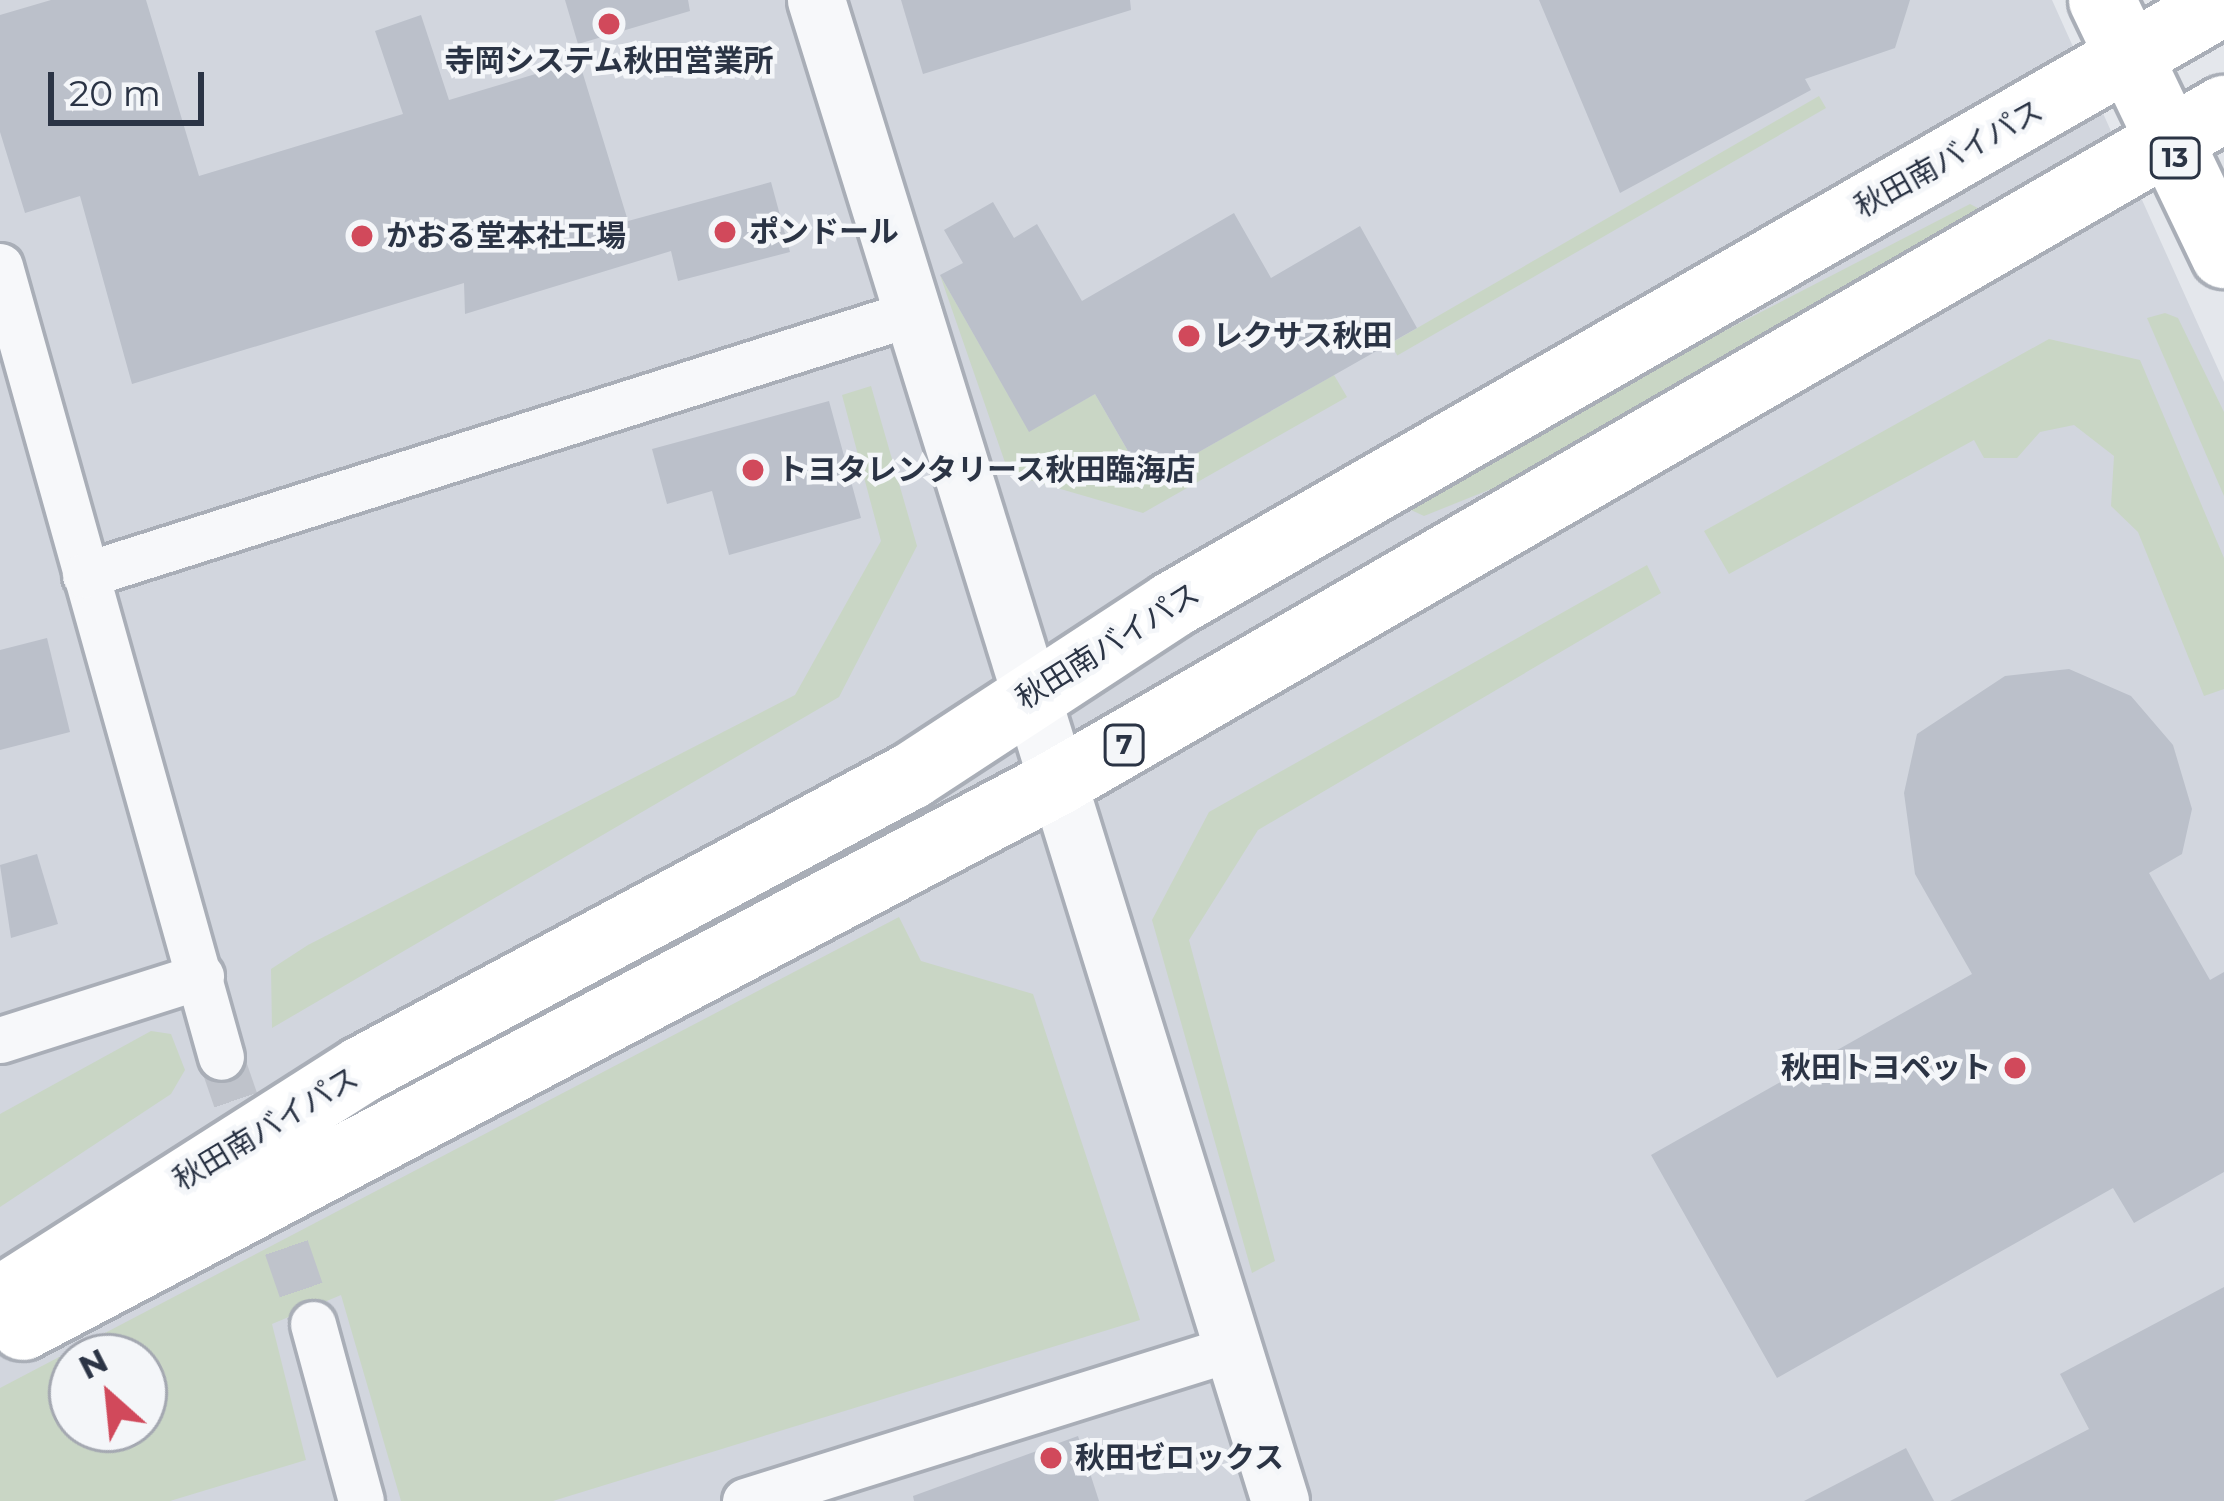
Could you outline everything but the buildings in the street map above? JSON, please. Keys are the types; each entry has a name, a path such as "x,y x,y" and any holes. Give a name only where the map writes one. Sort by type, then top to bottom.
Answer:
{"highway":[{"path":"2102,0 2129,60"},
{"name":"秋田南バイパス","path":"0,1300 361,1070 911,776 1030,692 1726,281 2129,60 2224,2"},
{"name":"13","path":"2129,60 2224,255"},
{"name":"秋田南バイパス","path":"0,1339 1056,783 2169,146 2224,109"}],"street":[{"path":"816,0 918,311 1056,783 1280,1501"},
{"path":"0,266 220,1057"},
{"path":"85,575 918,311"},
{"path":"0,1040 201,976"},
{"path":"313,1324 361,1501"},
{"path":"746,1501 1233,1348"}],"shaded area":[{"path":"0,0 2052,0 2224,382 2224,1501 0,1501"}],"green space":[{"path":"1819,96 1826,108 1397,356 1390,344"},
{"path":"1970,204 1995,217 1588,450 1424,516 1411,510 1581,405"},
{"path":"940,275 1029,431 1095,394 1146,482 1334,375 1347,397 1143,513 1009,474"},
{"path":"2165,313 2178,318 2224,412 2224,496 2147,318"},
{"path":"2049,339 2140,360 2224,558 2224,689 2204,696 2138,532 2111,506 2114,456 2074,425 2040,432 2017,458 1984,458 1974,440 1729,574 1704,531"},
{"path":"871,386 917,546 839,697 272,1028 271,969 308,945 795,695 881,541 842,395"},
{"path":"1647,565 1661,593 1258,830 1189,940 1275,1261 1252,1273 1152,920 1209,812"},
{"path":"899,917 921,961 1033,994 1140,1320 553,1501 401,1501 341,1295 272,1324 306,1460 170,1501 0,1501 0,1388 48,1363 48,1453 168,1453 168,1333 105,1333"},
{"path":"151,1031 171,1034 185,1070 171,1094 0,1207 0,1114"}],"tunnel":[{"path":"221,1057 313,1324"}],"place":[{"name":"寺岡システム秋田営業所","path":"609,24"},
{"name":"ポンドール","path":"725,232"},
{"name":"かおる堂本社工場","path":"362,236"},
{"name":"レクサス秋田","path":"1189,336"},
{"name":"トヨタレンタリース秋田臨海店","path":"753,470"},
{"name":"秋田トヨペット","path":"2015,1068"},
{"name":"秋田ゼロックス","path":"1051,1458"}]}
